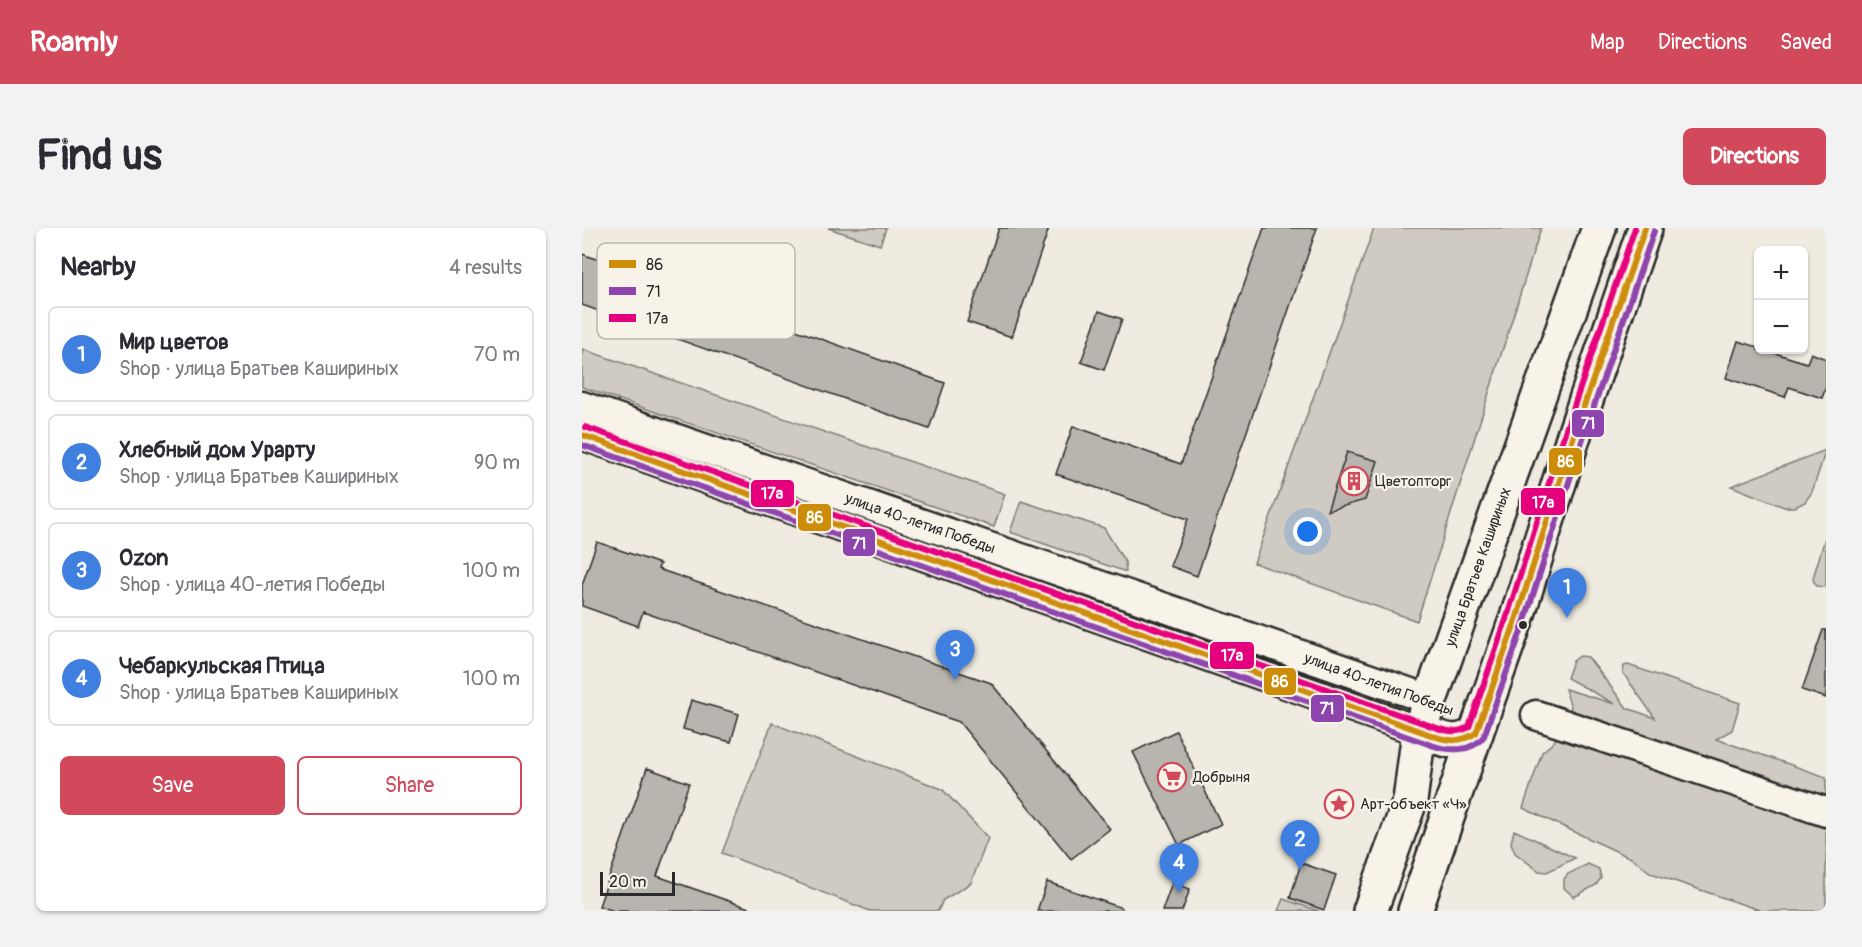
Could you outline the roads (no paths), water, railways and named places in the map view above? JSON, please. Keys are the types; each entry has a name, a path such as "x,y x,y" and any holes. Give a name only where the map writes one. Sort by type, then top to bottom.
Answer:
{"main road":[{"name":"улица Братьев Кашириных","path":"1370,911 1410,801 1419,731 1599,228"},
{"path":"1415,911 1518,617 1574,435 1645,228"},
{"name":"улица 40-летия Победы","path":"1419,731 1444,740 1458,742 1476,733 1466,717 1431,700"}],"street":[{"name":"улица 40-летия Победы","path":"582,406 597,431 1419,731"},
{"name":"улица 40-летия Победы","path":"597,431 1431,700"},
{"path":"1536,715 1826,812"}],"place":[{"name":"Цветопторг","path":"1354,481"},
{"name":"Мир цветов","path":"1567,618"},
{"name":"Ozon","path":"955,680"},
{"name":"Добрыня","path":"1172,777"},
{"name":"Арт-объект «Ч»","path":"1339,804"},
{"name":"Хлебный дом Урарту","path":"1300,870"},
{"name":"Чебаркульская Птица","path":"1179,893"}]}
